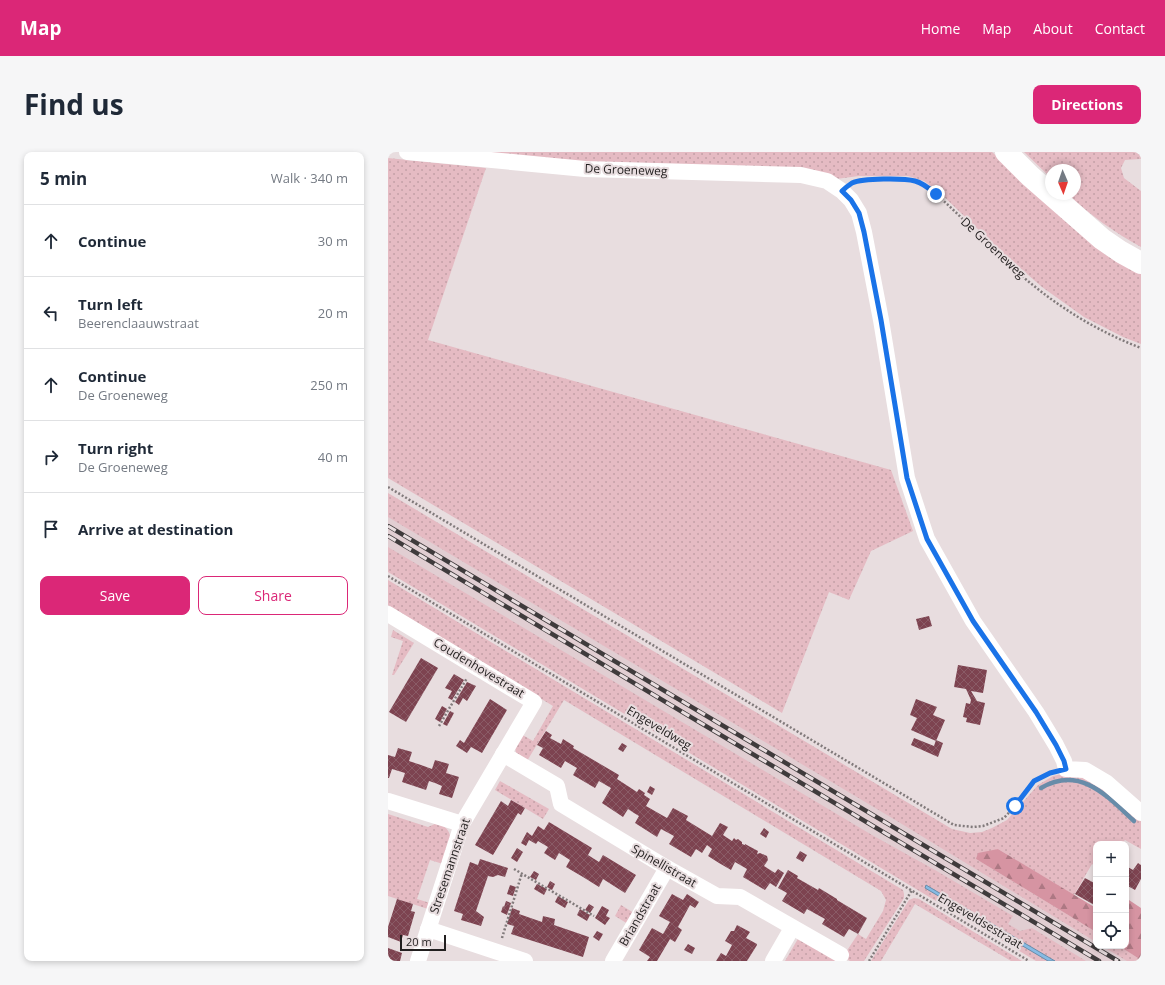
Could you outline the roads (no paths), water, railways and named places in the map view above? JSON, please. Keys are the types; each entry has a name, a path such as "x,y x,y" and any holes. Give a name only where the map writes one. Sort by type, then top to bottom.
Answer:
{"street":[{"name":"De Groeneweg","path":"407,152 585,169 801,175 827,181 842,191 851,200 859,213 864,232 881,320 907,478 927,539 973,621 1036,712 1056,745 1064,761 1066,769 1085,770 1107,783 1141,813"},
{"path":"1006,152 1030,176 1102,239 1141,263"},
{"name":"Coudenhovestraat","path":"389,619 475,666 534,702 503,754"},
{"name":"Stresemannstraat","path":"418,961 462,824 503,754"},
{"name":"Spinellistraat","path":"503,754 557,786 561,804 667,868 717,896 740,897 840,955"},
{"path":"388,801 462,824"},
{"name":"Briandstraat","path":"613,961 667,868"},
{"path":"773,961 792,928"},
{"path":"428,929 525,961"}],"water":[{"path":"926,885 1055,961 1048,961 925,888"}],"waterway":[{"path":"1041,788 1055,782 1068,780 1092,786 1114,802 1134,821"}],"railway":[{"path":"388,526 1118,961"},
{"path":"388,536 1099,961"}]}
